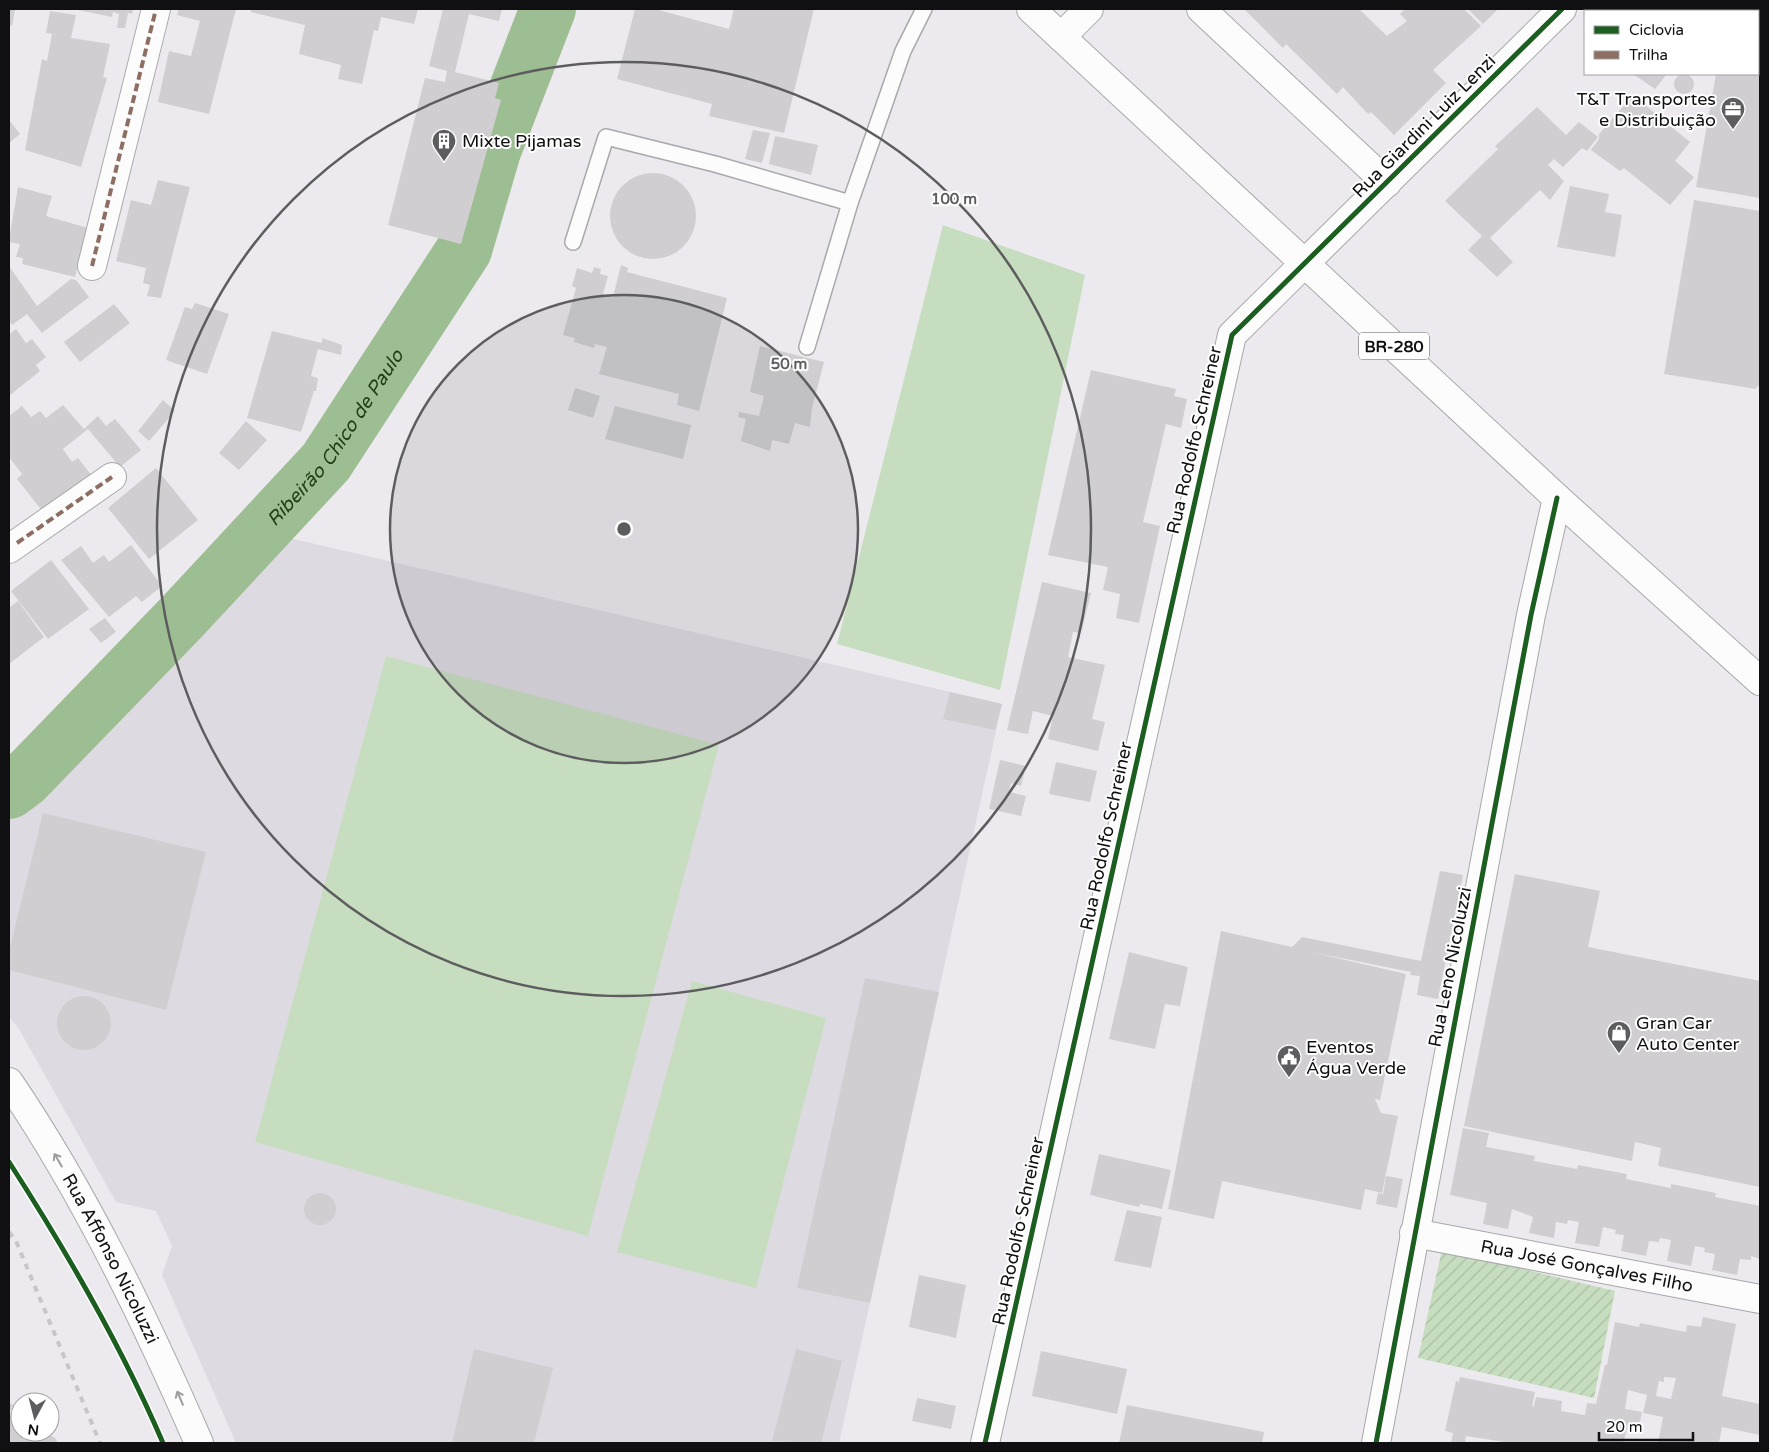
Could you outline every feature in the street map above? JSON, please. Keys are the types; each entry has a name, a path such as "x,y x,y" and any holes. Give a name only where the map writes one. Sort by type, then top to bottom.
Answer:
{"main road":[{"path":"92,266 156,9"},
{"name":"BR-280","path":"1031,9 1557,498 1760,681"},
{"path":"1061,37 1089,9"},
{"path":"1201,9 1387,183"},
{"name":"Rua Giardini Luiz Lenzi","path":"1305,262 1562,9"},
{"name":"Rua Rodolfo Schreiner","path":"985,1443 1225,359 1232,335 1305,262"},
{"path":"12,541 112,477"},
{"name":"Rua Leno Nicoluzzi","path":"1376,1443 1531,615 1557,498"},
{"name":"Rua Affonso Nicoluzzi","path":"9,1082 32,1117 88,1213 169,1374 199,1443"},
{"name":"Rua José Gonçalves Filho","path":"1414,1233 1760,1299"}],"lane":[{"path":"807,347 850,203 903,51 924,9"},
{"path":"573,242 606,137 715,164 850,203"}],"shaded area":[{"path":"281,536 1002,704 839,1443 236,1443 162,1275 172,1246 156,1211 116,1202 19,1029 9,1017 9,808 105,721"}],"green space":[{"path":"943,225 1085,275 1000,690 837,644"},
{"path":"386,656 719,745 588,1236 255,1142"},
{"path":"692,981 826,1018 756,1288 617,1252"},
{"path":"1442,1250 1615,1291 1594,1398 1418,1358"}],"building":[{"path":"9,9 15,9 12,26 9,25"},
{"path":"133,9 132,14 128,13 125,28 117,28 119,14 113,12 112,17 78,10"},
{"path":"179,9 236,9 209,114 158,102 169,51 191,56 200,21 177,15"},
{"path":"251,9 418,9 414,24 381,17 378,31 374,30 362,84 338,79 341,65 299,54 305,25 251,12"},
{"name":"Mixte Pijamas","path":"443,9 502,9 499,21 469,14 455,72 499,83 495,98 501,100 461,244 388,225 425,78 445,82 447,71 429,66"},
{"path":"635,9 655,9 729,29 734,9 814,9 784,133 709,116 712,104 617,79"},
{"path":"1244,9 1359,9 1387,36 1407,21 1400,14 1405,9 1464,9 1481,26 1433,70 1446,83 1394,135 1371,112 1369,114 1366,112 1343,87 1337,94 1286,44 1283,48"},
{"path":"1468,9 1498,9 1483,24"},
{"name":"T&T Transportes e Distribuição","path":"1760,9 1760,198 1696,187 1716,75 1759,75 1759,10 1727,10"},
{"path":"50,11 76,15 71,38 110,44 103,77 107,78 81,167 25,150 42,59 47,61 52,34 46,33"},
{"path":"1634,75 1666,75 1655,89"},
{"path":"1680,75 1688,75 1693,80 1693,88 1688,93 1680,93 1675,88 1675,80"},
{"path":"1633,95 1690,142 1675,161 1694,177 1670,205 1624,168 1620,171 1591,150 1599,139 1599,134"},
{"path":"1537,107 1566,135 1579,122 1598,137 1587,151 1582,148 1563,167 1554,159 1548,165 1564,181 1550,200 1540,190 1490,238 1513,262 1497,277 1468,250 1482,236 1445,201 1498,149 1495,146"},
{"path":"9,120 20,134 9,143"},
{"path":"753,130 770,133 762,163 745,159"},
{"path":"775,136 818,145 811,175 769,164"},
{"path":"653,173 669,176 677,180 689,192 693,200 696,216 693,232 689,240 677,252 669,256 653,259 637,256 629,252 617,240 613,232 610,216 613,200 617,192 629,180 637,176"},
{"path":"158,180 190,187 161,298 147,296 150,285 143,283 146,268 116,261 131,200 151,205"},
{"path":"1570,186 1609,194 1605,212 1622,215 1615,257 1557,247"},
{"path":"18,187 52,196 46,216 88,228 75,277 22,264 23,258 16,257 20,244 9,242 9,240"},
{"path":"1694,200 1760,211 1760,386 1757,386 1756,389 1664,374"},
{"path":"621,265 628,268 627,272 727,298 699,411 677,405 679,394 599,374 607,347 595,344 594,348 574,342 575,338 563,335 576,288 572,286 577,268 592,273 594,267 601,269 600,274 608,276 603,294 613,297"},
{"path":"9,266 37,306 71,279 76,280 89,297 42,333 27,314 12,325 9,321"},
{"path":"195,303 229,314 207,374 166,360 185,307 192,309"},
{"path":"114,304 130,323 80,362 64,342"},
{"path":"16,329 26,343 32,339 46,357 36,365 40,371 9,396 9,335"},
{"path":"272,331 322,343 322,338 342,345 341,355 318,349 311,376 318,378 316,391 314,391 301,432 247,418"},
{"path":"760,346 824,362 812,408 810,427 795,423 789,444 772,440 770,451 741,441 746,419 738,417 739,412 759,416 764,396 750,392"},
{"path":"1091,370 1176,389 1174,396 1187,399 1181,428 1166,424 1143,522 1160,526 1139,623 1116,618 1120,594 1103,590 1108,567 1048,555"},
{"path":"575,388 600,396 593,418 568,410"},
{"path":"163,400 175,411 149,441 138,431"},
{"path":"63,405 84,429 98,416 106,426 115,419 141,450 120,467 88,429 63,449 72,462 78,458 95,480 47,517 17,479 22,474 9,457 9,416 22,406 31,417 40,411 46,418"},
{"path":"615,406 691,425 683,459 605,439"},
{"path":"246,421 267,440 239,470 219,453"},
{"path":"156,468 198,520 149,559 108,508"},
{"path":"131,545 162,586 142,602 136,596 109,617 61,560 81,546 93,563 104,555 109,562"},
{"path":"51,560 89,609 48,639 11,591"},
{"path":"1042,582 1091,593 1081,633 1073,632 1068,657 1105,665 1092,719 1105,722 1098,751 1048,739 1053,716 1033,711 1028,734 1007,730"},
{"path":"18,601 44,637 9,664 9,608"},
{"path":"105,618 116,632 101,643 89,629"},
{"path":"950,692 1002,704 995,730 943,719"},
{"path":"1000,760 1026,766 1021,786 1011,783 1009,792 1026,796 1021,816 989,809"},
{"path":"1056,762 1097,771 1090,802 1049,794"},
{"path":"43,813 206,852 166,1010 9,970 9,952"},
{"name":"Eventos Água Verde","path":"1440,871 1463,875 1438,999 1417,995 1420,976 1410,975 1411,972 1311,952 1406,974 1380,1100 1375,1099 1381,1113 1398,1116 1382,1193 1365,1189 1361,1210 1222,1181 1214,1219 1168,1209 1221,931 1292,947 1302,937 1421,961"},
{"name":"Gran Car Auto Center","path":"1515,874 1600,891 1588,947 1760,981 1760,1187 1658,1166 1661,1148 1635,1142 1632,1161 1464,1126"},
{"path":"1129,952 1188,967 1180,1006 1165,1004 1155,1049 1109,1039"},
{"path":"865,978 939,992 870,1303 797,1288"},
{"path":"84,996 94,998 103,1004 109,1013 111,1023 109,1033 103,1042 94,1048 84,1050 74,1048 65,1042 59,1033 57,1023 59,1013 65,1004 74,998"},
{"path":"1463,1128 1489,1133 1486,1147 1535,1156 1534,1161 1577,1169 1578,1165 1627,1174 1626,1179 1671,1188 1671,1184 1716,1193 1715,1197 1760,1206 1760,1259 1751,1256 1751,1260 1740,1259 1737,1275 1712,1270 1715,1254 1704,1252 1705,1248 1695,1246 1691,1266 1667,1261 1671,1240 1660,1238 1659,1242 1649,1241 1646,1256 1621,1251 1624,1235 1615,1234 1616,1230 1603,1227 1599,1247 1575,1243 1579,1222 1568,1220 1567,1224 1556,1222 1554,1238 1529,1233 1533,1217 1512,1209 1508,1229 1483,1224 1487,1203 1450,1195"},
{"path":"1099,1154 1171,1170 1162,1209 1140,1204 1139,1207 1090,1195"},
{"path":"1386,1176 1403,1179 1397,1208 1376,1204 1378,1193 1383,1194"},
{"path":"320,1193 326,1194 331,1198 335,1203 335,1215 331,1220 326,1224 320,1225 314,1224 309,1220 305,1215 304,1209 305,1203 309,1198 314,1194"},
{"path":"1127,1210 1162,1217 1151,1268 1114,1261"},
{"path":"919,1275 966,1285 956,1338 909,1327"},
{"path":"1703,1317 1736,1324 1722,1396 1760,1404 1760,1435 1722,1427 1719,1443 1658,1443 1663,1417 1643,1413 1647,1395 1628,1390 1625,1409 1642,1412 1639,1426 1628,1425 1623,1443 1511,1443 1466,1436 1465,1443 1451,1443 1453,1433 1445,1431 1456,1381 1459,1382 1460,1377 1535,1392 1532,1406 1534,1406 1536,1397 1562,1401 1561,1411 1585,1415 1587,1403 1596,1404 1605,1365 1607,1365 1615,1322 1639,1327 1640,1323 1686,1332 1687,1325 1701,1327","holes":["1664,1377 1676,1378 1671,1399 1656,1396 1659,1381 1664,1382"]},
{"path":"474,1349 553,1368 534,1443 452,1443"},
{"path":"796,1349 842,1361 821,1443 772,1441"},
{"path":"1041,1351 1127,1369 1117,1414 1032,1396"},
{"path":"917,1398 956,1406 951,1429 912,1421"},
{"path":"1127,1405 1264,1432 1262,1443 1119,1443"},
{"path":"9,1414 10,1442 58,1443 9,1443"}],"waterway":[{"name":"Ribeirão Chico de Paulo","path":"9,791 25,779 181,618 326,462 464,250 493,151 548,9"}],"railway":[{"path":"9,1232 16,1241 100,1443"}],"marked path":[{"path":"92,266 156,9"},
{"path":"17,543 112,477"}],"cycle path":[{"path":"985,1443 1232,335 1562,9"},
{"path":"1376,1443 1531,615 1557,498"},
{"path":"9,1162 52,1230 92,1300 147,1406 163,1443"}],"place":[{"name":"T&T Transportes e Distribuição","path":"1733,130"},
{"name":"Mixte Pijamas","path":"444,162"},
{"name":"Gran Car Auto Center","path":"1619,1054"},
{"name":"Eventos Água Verde","path":"1289,1078"}]}
